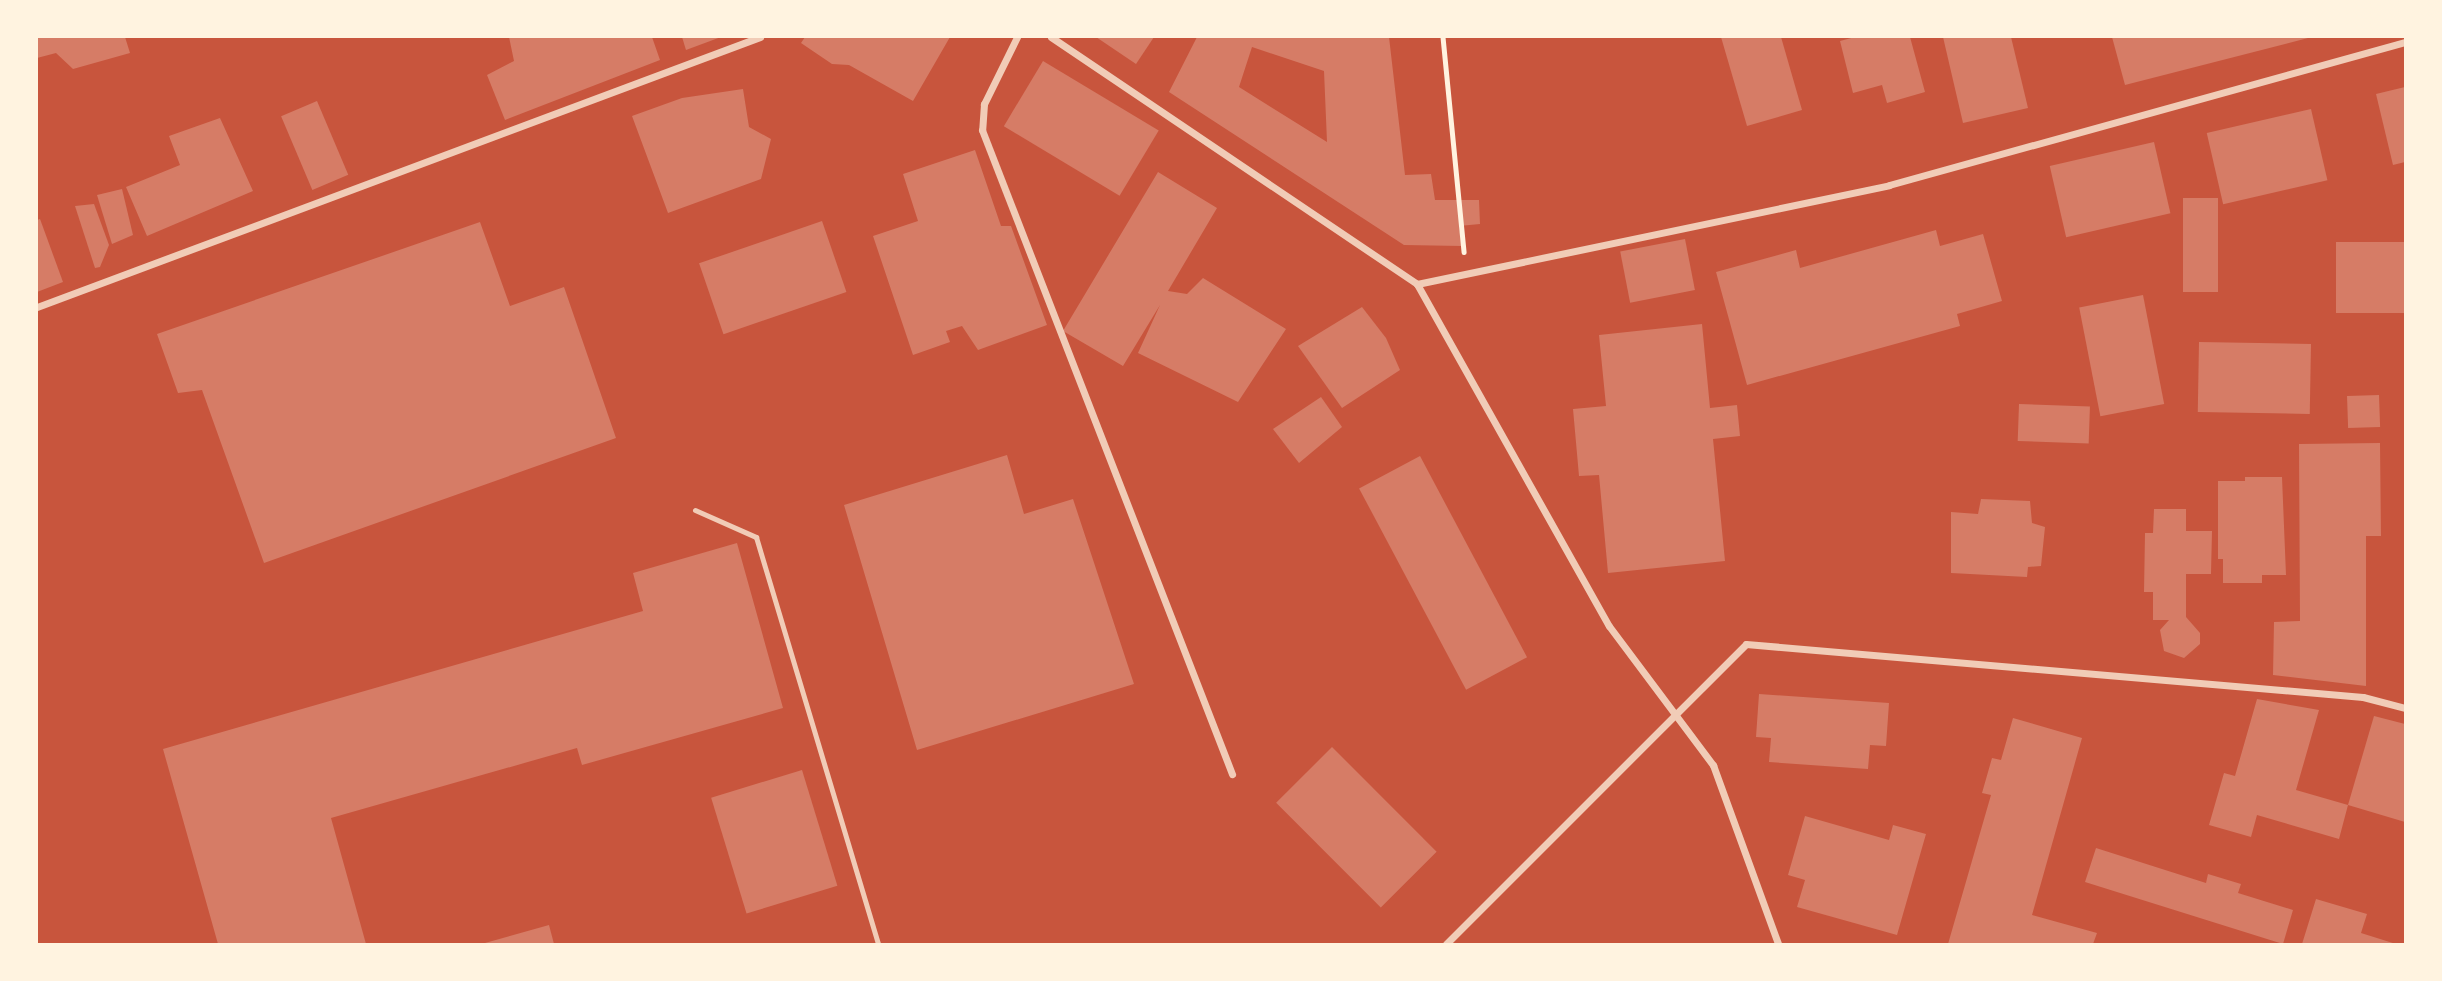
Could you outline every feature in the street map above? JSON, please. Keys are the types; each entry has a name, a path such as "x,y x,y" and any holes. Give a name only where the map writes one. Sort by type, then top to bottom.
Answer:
{"street":[{"path":"37,307 760,37"},
{"path":"1017,37 984,104 982,130 1233,774"},
{"path":"1051,37 1417,284 1609,626 1713,765 1778,944"},
{"path":"1417,284 1889,185 2405,41"},
{"path":"1446,944 1746,643 2362,697 2405,708"}],"lane":[{"path":"695,510 757,537 878,944"}],"path":[{"path":"1443,37 1462,246 1470,274"}],"building":[{"path":"37,37 125,37 130,53 73,69 56,53 37,58"},
{"path":"509,37 652,37 660,60 505,120 487,75 514,61"},
{"path":"682,37 721,37 686,50"},
{"path":"805,37 950,37 913,101 849,65 832,64 801,43"},
{"path":"1096,37 1154,37 1136,64"},
{"path":"1197,37 1389,37 1405,175 1431,174 1435,200 1479,200 1480,224 1459,226 1462,246 1404,245 1169,92","holes":["1252,47 1324,71 1327,142 1239,87"]},
{"path":"1721,37 1781,37 1802,110 1747,126"},
{"path":"1855,37 1910,37 1925,92 1887,103 1882,85 1853,93 1840,41"},
{"path":"1943,37 2011,37 2028,108 1963,123"},
{"path":"2112,37 2308,37 2308,38 2125,85"},
{"path":"1043,61 1159,131 1120,196 1004,126"},
{"path":"2405,87 2405,162 2393,165 2376,94"},
{"path":"743,89 749,127 771,139 761,179 668,213 632,116 682,98"},
{"path":"317,101 348,175 312,190 281,116"},
{"path":"2311,109 2327,180 2223,204 2207,133"},
{"path":"220,118 253,191 147,236 126,187 180,165 169,136"},
{"path":"2154,142 2170,213 2066,237 2050,166"},
{"path":"975,150 1001,226 1011,226 1047,325 978,350 962,326 946,331 950,342 913,355 873,236 918,221 903,174"},
{"path":"1158,172 1217,208 1168,291 1187,294 1203,278 1286,329 1238,402 1138,353 1160,305 1123,366 1063,331"},
{"path":"122,189 133,235 112,244 97,195"},
{"path":"2183,198 2218,198 2218,292 2183,292"},
{"path":"94,204 109,245 100,267 95,268 75,206"},
{"path":"40,219 63,282 37,292 37,220"},
{"path":"822,221 846,292 724,334 699,263"},
{"path":"480,222 510,306 564,287 616,438 264,563 202,390 178,393 157,334"},
{"path":"1936,230 1940,246 1983,234 2002,301 1957,314 1960,326 1747,385 1716,272 1796,250 1800,268"},
{"path":"1685,239 1695,290 1630,303 1620,252"},
{"path":"2336,242 2405,242 2405,313 2336,313"},
{"path":"2143,295 2164,404 2100,416 2079,307"},
{"path":"1362,307 1386,338 1400,370 1342,408 1298,346"},
{"path":"1702,324 1710,408 1737,405 1740,436 1713,439 1725,561 1608,573 1599,475 1579,476 1573,409 1606,406 1599,335"},
{"path":"2199,342 2311,344 2310,414 2198,412"},
{"path":"2379,395 2380,427 2348,428 2347,396"},
{"path":"1321,397 1342,427 1299,463 1273,429"},
{"path":"2019,404 2090,406 2089,443 2018,441"},
{"path":"2380,443 2381,536 2366,536 2366,686 2273,675 2274,622 2300,621 2299,444"},
{"path":"1007,455 1024,514 1073,499 1134,684 917,750 844,505"},
{"path":"1420,456 1527,657 1466,690 1359,488"},
{"path":"2245,477 2282,477 2286,575 2262,575 2262,583 2223,583 2223,559 2218,559 2218,481 2245,481"},
{"path":"1981,499 2030,501 2032,523 2045,527 2041,566 2028,567 2027,577 1951,573 1951,512 1978,514"},
{"path":"2154,509 2186,509 2186,531 2212,531 2211,574 2186,574 2186,617 2200,633 2200,644 2184,658 2164,651 2160,630 2169,620 2153,620 2153,592 2144,592 2145,533 2153,533"},
{"path":"737,543 783,708 582,765 577,748 331,818 366,944 218,944 163,749 643,611 633,573"},
{"path":"1759,694 1889,703 1886,746 1870,745 1868,769 1769,762 1771,738 1756,737"},
{"path":"2257,699 2319,710 2296,790 2348,805 2339,839 2257,815 2251,837 2209,825 2224,773 2235,776"},
{"path":"2374,716 2405,724 2405,822 2348,805"},
{"path":"2013,718 2082,738 2032,915 2097,933 2093,944 1948,944 1991,795 1982,793 1992,758 2001,760"},
{"path":"1332,747 1437,852 1381,908 1276,803"},
{"path":"802,770 837,886 747,913 711,798"},
{"path":"1805,816 1889,840 1893,825 1926,834 1897,935 1797,907 1805,880 1788,875"},
{"path":"2096,848 2206,883 2208,874 2241,884 2238,893 2293,910 2283,944 2085,882"},
{"path":"2316,899 2367,914 2361,933 2396,944 2302,944"},
{"path":"549,925 554,944 485,944 485,943"}]}
